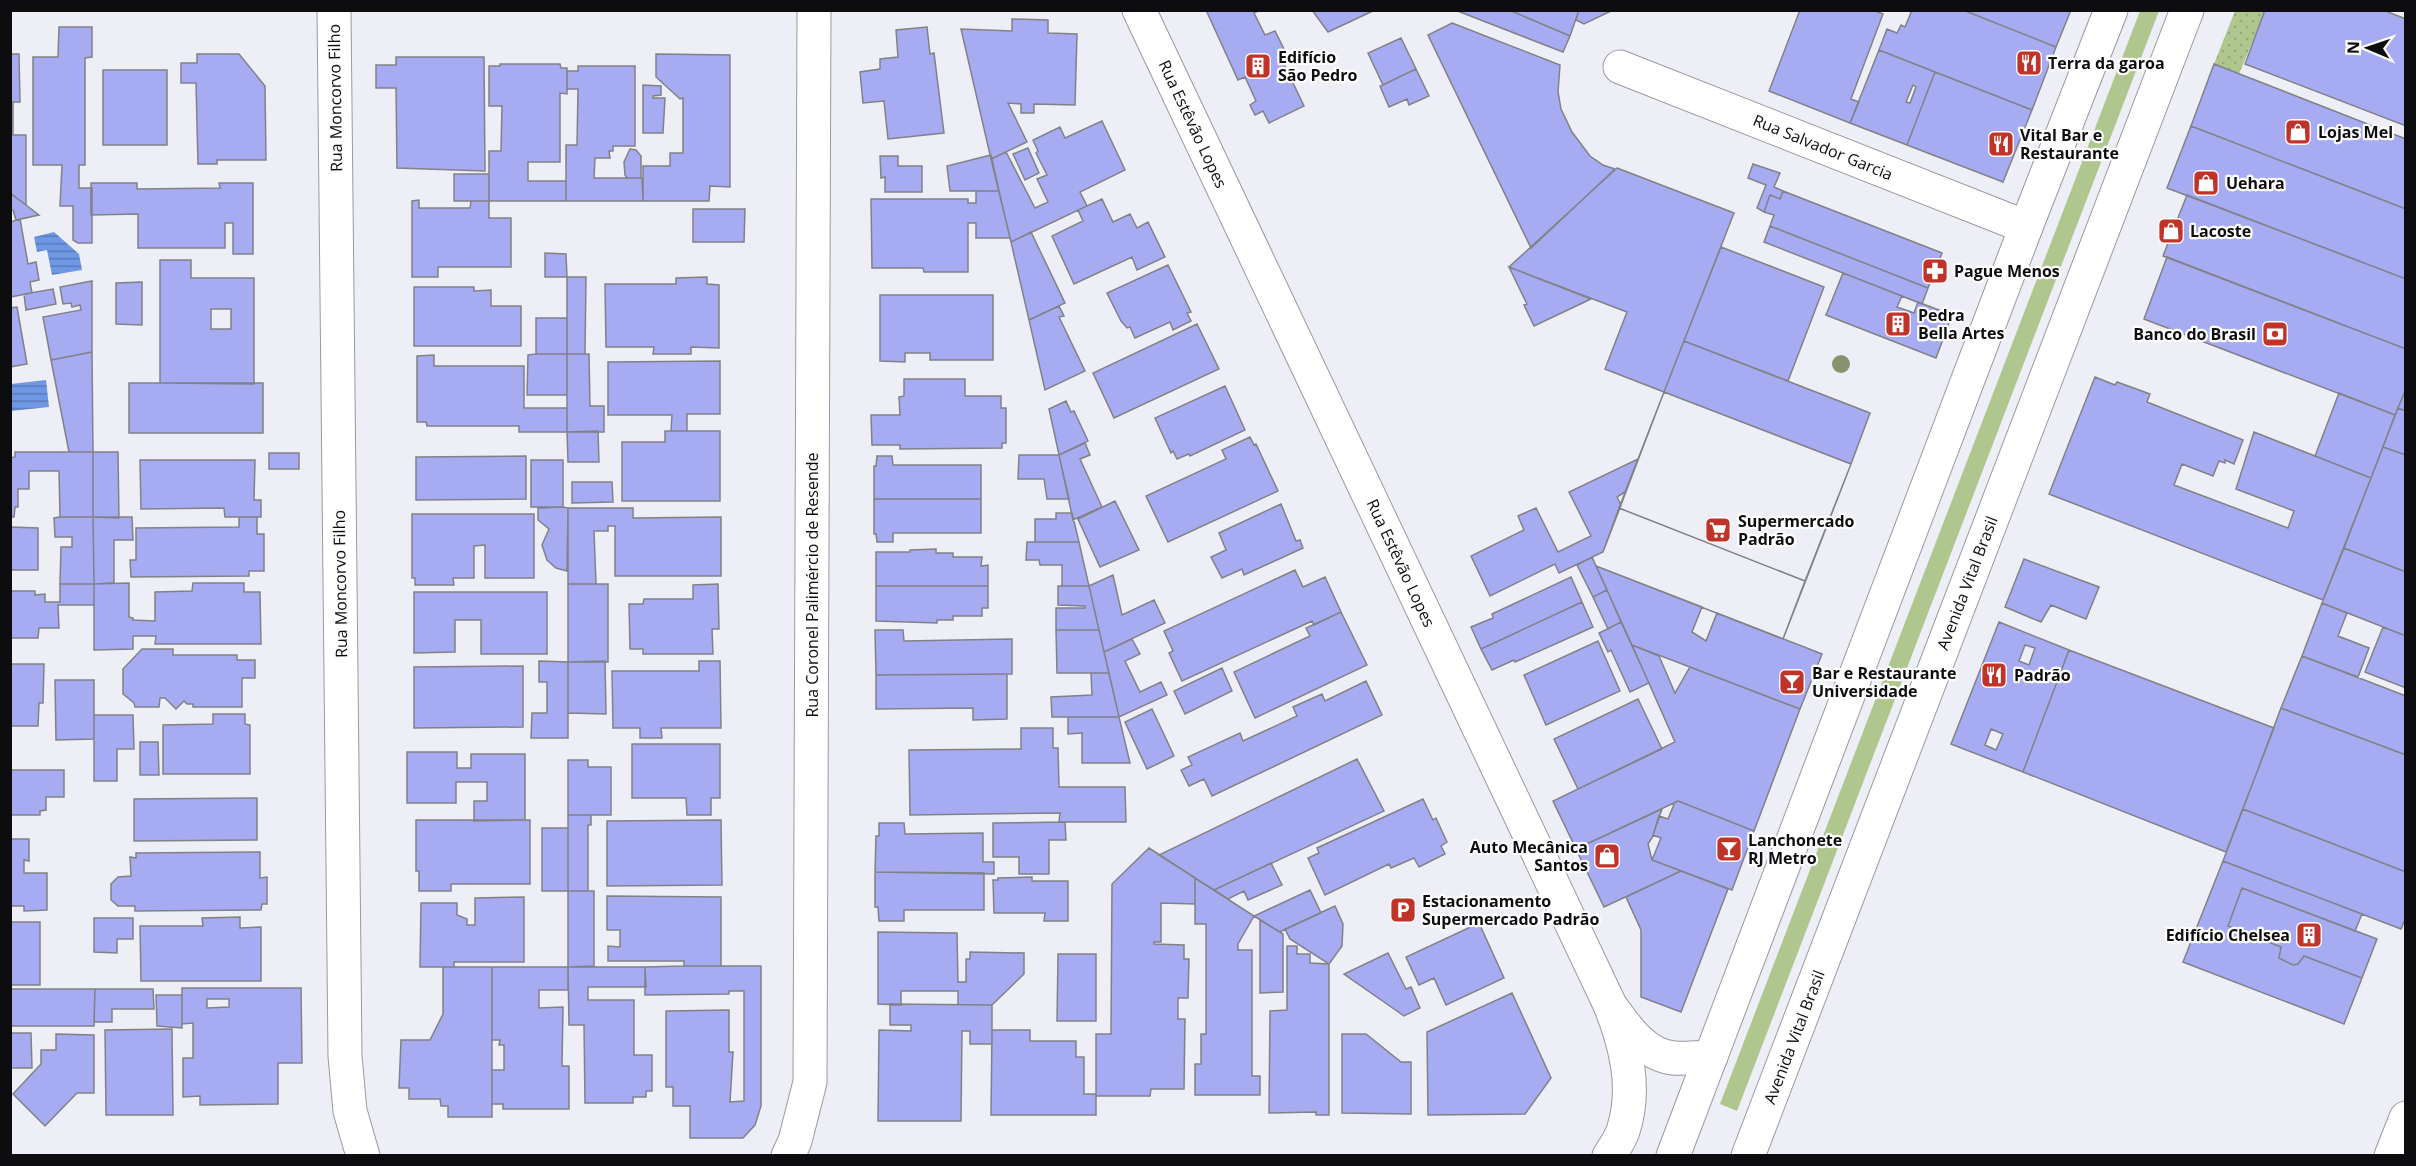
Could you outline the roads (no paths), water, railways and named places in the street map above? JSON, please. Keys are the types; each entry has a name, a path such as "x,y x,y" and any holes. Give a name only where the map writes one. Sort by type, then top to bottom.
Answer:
{"street":[{"name":"Rua Moncorvo Filho","path":"334,10 345,1056 350,1111 363,1155"},
{"name":"Rua Coronel Palimércio de Resende","path":"788,1155 795,1141 810,1082 814,10"},
{"name":"Rua Estêvão Lopes","path":"1139,10 1610,1005 1635,1036 1661,1056 1710,1057"},
{"path":"1673,1155 2026,227 2111,10"},
{"name":"Avenida Vital Brasil","path":"1748,1155 2187,10"},
{"name":"Rua Salvador Garcia","path":"1620,67 2026,227"},
{"path":"1609,1155 1622,1133 1629,1105 1626,1051 1610,1005"},
{"path":"2391,1155 2406,1118"}],"water":[{"path":"54,232 79,254 82,270 52,275 47,250 37,252 34,237"},
{"path":"46,380 49,407 11,411 11,384"}],"place":[{"name":"Terra da garoa","path":"2029,63"},
{"name":"Edifício São Pedro","path":"1258,66"},
{"name":"Lojas Mel","path":"2298,132"},
{"name":"Vital Bar e Restaurante","path":"2001,144"},
{"name":"Uehara","path":"2206,183"},
{"name":"Lacoste","path":"2171,231"},
{"name":"Pague Menos","path":"1935,271"},
{"name":"Pedra Bella Artes","path":"1898,324"},
{"name":"Banco do Brasil","path":"2275,334"},
{"name":"Supermercado Padrão","path":"1718,530"},
{"name":"Padrão","path":"1994,675"},
{"name":"Bar e Restaurante Universidade","path":"1792,682"},
{"name":"Lanchonete RJ Metro","path":"1729,849"},
{"name":"Auto Mecânica Santos","path":"1607,856"},
{"name":"Estacionamento Supermercado Padrão","path":"1403,910"},
{"name":"Edifício Chelsea","path":"2309,935"}]}
